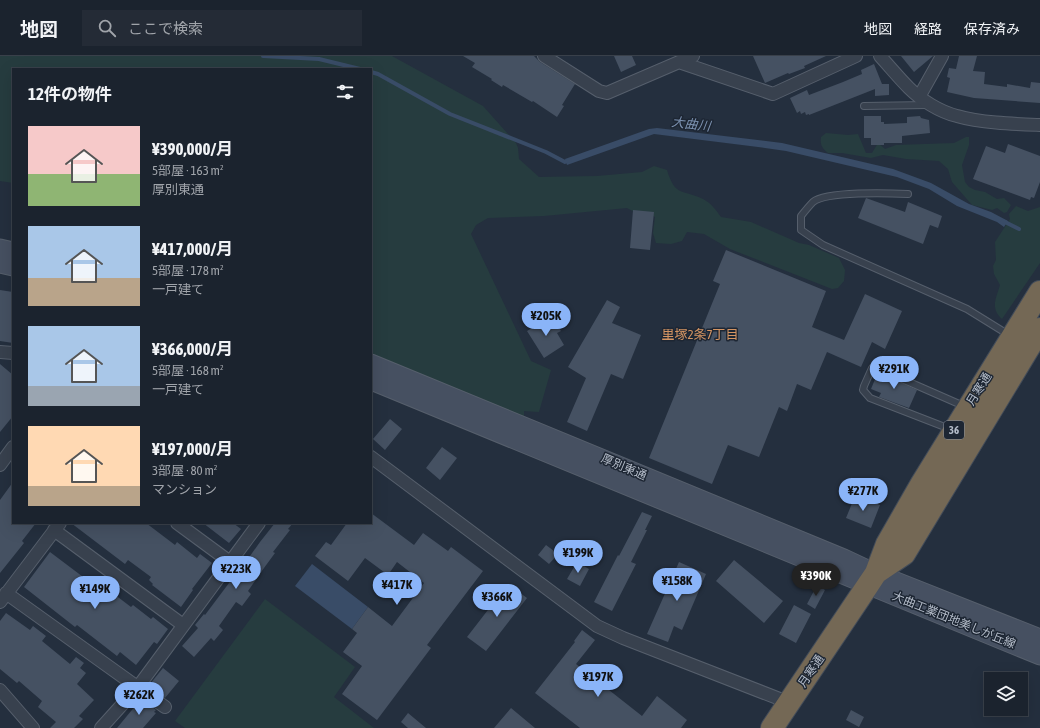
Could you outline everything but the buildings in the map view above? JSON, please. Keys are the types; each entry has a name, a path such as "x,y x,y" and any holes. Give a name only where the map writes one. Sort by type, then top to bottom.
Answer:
{"highway":[{"name":"月寒通","path":"772,728 872,579 887,544 954,430 1040,292"},
{"name":"月寒通","path":"872,579 904,554 1040,329"}],"street":[{"path":"544,56 599,92 607,93 693,56"},
{"path":"679,62 773,94 856,56"},
{"path":"880,56 909,89 930,105 956,116 975,120 1040,125"},
{"path":"920,97 942,56"},
{"path":"0,248 12,251"},
{"path":"0,264 12,267"},
{"path":"0,352 12,353"},
{"name":"厚別東通","path":"372,363 844,558 872,579"},
{"name":"厚別東通","path":"372,381 872,579"},
{"path":"0,465 12,448"},
{"path":"372,458 597,626 623,638 790,703"},
{"path":"178,524 230,562"},
{"path":"101,728 138,687 259,524"},
{"path":"165,707 138,687 3,598 57,527 183,625"},
{"name":"大曲工業団地美しが丘線","path":"872,579 1040,638"},
{"name":"大曲工業団地美しが丘線","path":"872,579 1040,656"},
{"path":"0,690 33,728"}],"lane":[{"path":"864,106 930,105"},
{"path":"908,194 862,193 828,196 814,201 801,216 801,230 823,245 967,309 1012,336"},
{"path":"954,430 870,398 864,390 864,386 872,368 880,368 968,408"}],"green space":[{"path":"0,56 392,56 483,106 516,143 519,159 539,177 597,176 642,172 654,166 667,170 673,185 676,188 706,201 721,217 751,222 799,243 809,245 839,258 845,270 844,281 838,288 832,289 730,249 704,234 687,232 682,241 671,244 656,243 653,233 655,217 645,212 638,214 627,208 544,216 488,218 476,225 471,234 531,361 551,370 539,412 524,411 524,417 372,359 372,68 12,68 12,183 0,181"},
{"path":"826,133 848,135 858,134 866,153 872,153 878,143 885,149 896,145 954,143 969,137 969,145 962,165 965,182 969,187 975,190 985,192 997,199 1004,198 1011,205 1007,212 1004,213 997,208 992,210 972,205 952,182 948,169 939,161 906,159 883,155 871,158 842,153 828,153 821,144 821,137"},
{"path":"1016,206 1028,211 1040,207 1040,263 1002,319 998,315 995,307 1000,285 994,274 993,266 996,260 995,242 1010,219 1009,214"},
{"path":"265,599 355,667 334,697 374,728 185,728 175,721"}],"water":[{"path":"657,128 782,143 893,169 931,183 969,204 991,212 1008,221 1004,227 997,222 957,206 929,189 897,177 786,151 765,148 654,134 567,165 565,159 649,129"},
{"path":"312,564 368,607 352,629 295,586"}],"waterway":[{"name":"大曲川","path":"263,56 319,59 356,68"},
{"name":"大曲川","path":"372,72 378,74 450,114 546,152 565,162 570,160"},
{"name":"大曲川","path":"1003,221 1019,229"}],"district":[{"name":"里塚2条7丁目","path":"700,334"}]}
